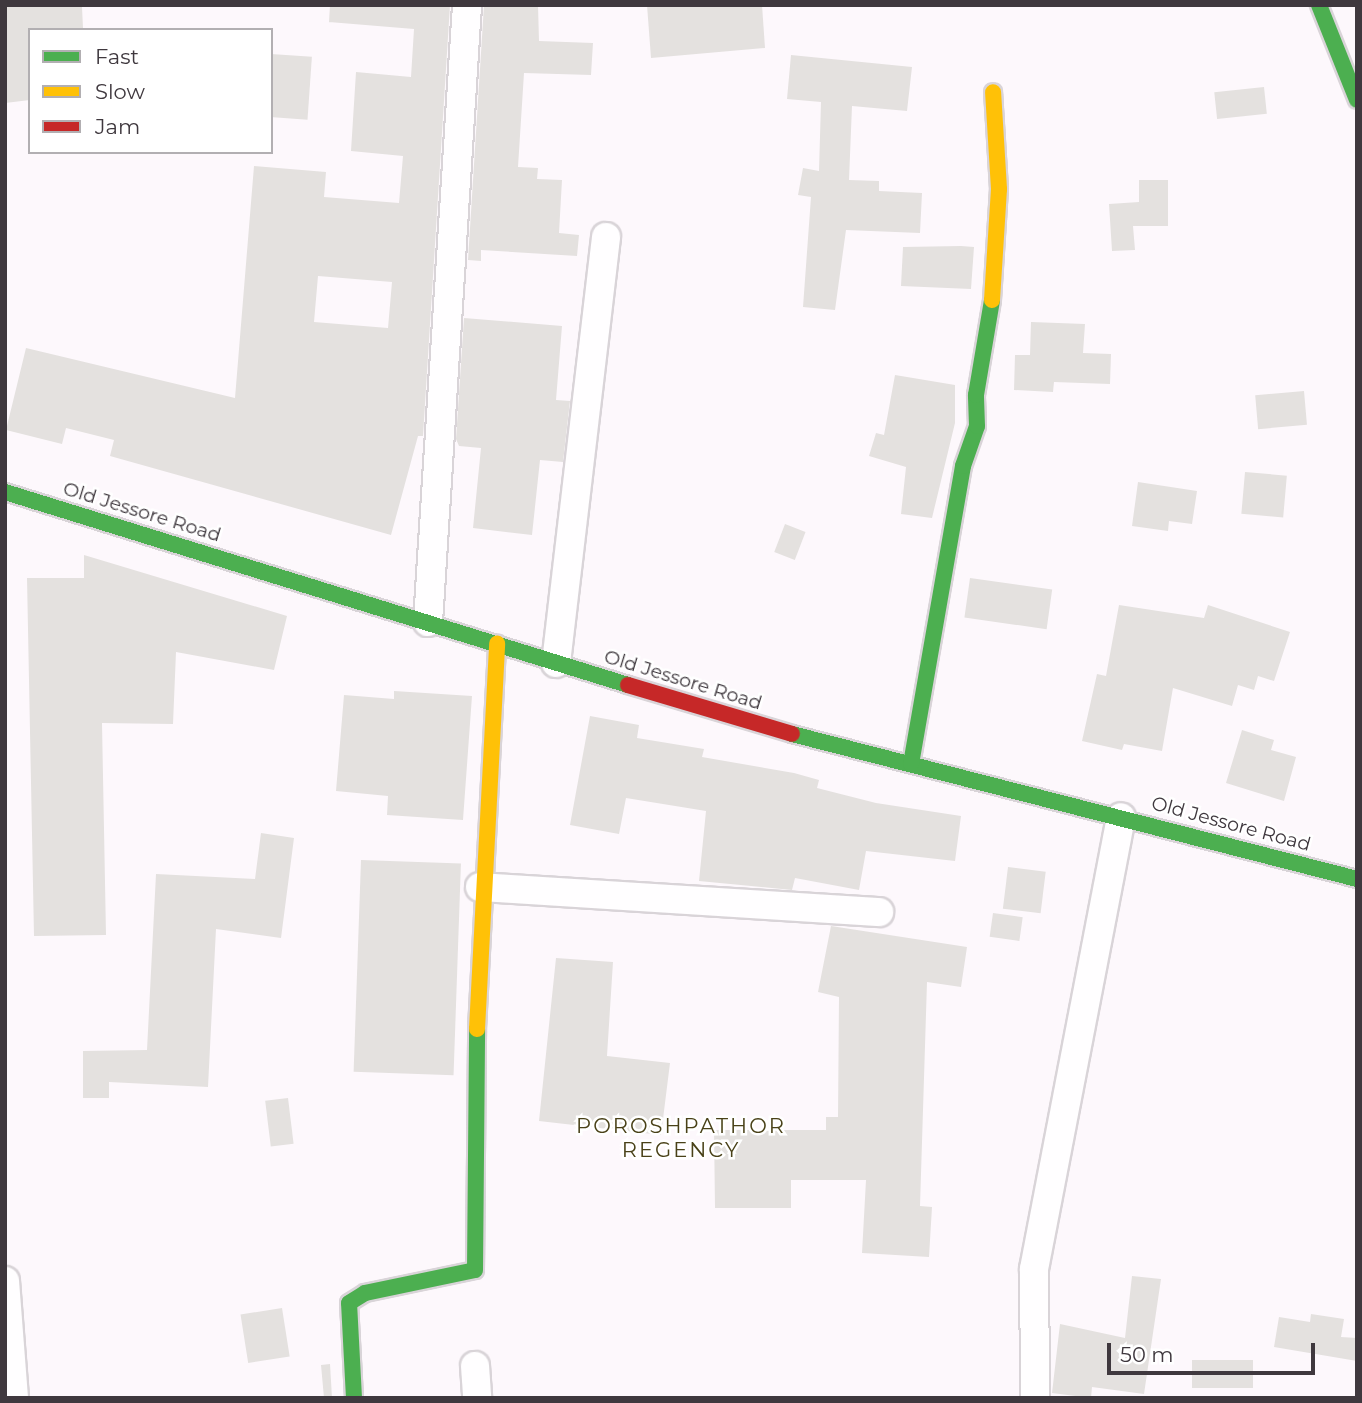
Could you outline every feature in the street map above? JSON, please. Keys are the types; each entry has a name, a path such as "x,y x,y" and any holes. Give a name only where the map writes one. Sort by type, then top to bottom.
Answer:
{"main road":[{"path":"1319,5 1357,100"},
{"path":"911,764 963,466 977,426 976,395 993,296 999,189 993,92"},
{"name":"Old Jessore Road","path":"5,492 760,726 1357,880"},
{"path":"354,1398 349,1303 365,1293 475,1270 480,887 496,644"}],"street":[{"path":"428,622 467,5"},
{"path":"556,663 606,237"},
{"path":"1035,1398 1034,1269 1121,817"},
{"path":"480,887 879,912"},
{"path":"5,1281 11,1388"},
{"path":"475,1366 477,1398"}],"building":[{"path":"5,5 82,7 83,28 28,28 28,100 5,103"},
{"path":"330,5 450,5 423,436 418,436 391,535 110,456 114,440 66,428 62,444 6,430 26,348 235,398 254,166 326,172 324,197 399,203 403,156 351,151 356,72 411,77 414,29 329,22","holes":["318,276 392,282 388,328 314,322"]},
{"path":"484,5 538,5 539,41 593,43 591,75 524,73 518,167 538,168 537,179 562,180 559,233 579,235 577,256 481,250 481,261 468,260"},
{"path":"647,5 762,5 765,48 651,58"},
{"path":"273,54 312,57 308,120 273,117"},
{"path":"791,55 912,67 907,111 852,106 849,180 879,181 879,191 922,193 920,233 846,230 835,310 803,307 811,197 798,195 803,168 819,171 821,102 787,99"},
{"path":"1264,87 1267,114 1217,119 1214,92"},
{"path":"1139,180 1168,180 1168,226 1133,226 1135,250 1112,251 1109,204 1139,202"},
{"path":"903,247 974,247 971,289 901,286"},
{"path":"464,318 562,326 556,400 570,401 563,462 540,460 532,535 473,528 481,448 459,446 456,439"},
{"path":"1031,322 1085,324 1083,353 1111,354 1110,384 1054,382 1053,392 1014,390 1015,355 1030,355"},
{"path":"895,375 955,385 955,423 932,518 901,514 906,467 869,456 876,433 884,435"},
{"path":"1304,391 1307,425 1258,429 1255,395"},
{"path":"1245,472 1287,476 1283,518 1241,514"},
{"path":"1138,482 1197,491 1192,524 1169,521 1168,531 1132,526"},
{"path":"785,524 806,532 795,560 774,552"},
{"path":"84,555 287,616 274,670 176,652 173,724 102,723 106,935 34,936 27,578 84,578"},
{"path":"970,578 1052,590 1047,629 964,618"},
{"path":"1119,605 1204,618 1208,605 1290,632 1274,681 1258,676 1254,690 1238,685 1232,706 1173,688 1162,751 1124,744 1122,750 1082,741 1097,674 1106,676"},
{"path":"394,691 472,696 463,820 387,815 388,796 336,791 344,695 394,699"},
{"path":"590,716 639,725 637,738 704,749 702,757 819,780 817,788 876,803 961,816 955,861 866,851 859,890 795,878 792,890 699,881 706,811 626,798 619,834 570,825"},
{"path":"1242,730 1274,740 1271,750 1296,757 1284,801 1226,783"},
{"path":"261,833 294,838 281,938 216,929 208,1087 109,1082 109,1098 83,1098 83,1051 147,1050 156,874 255,879"},
{"path":"361,860 461,863 454,1075 354,1072"},
{"path":"1008,867 1046,872 1041,913 1003,909"},
{"path":"993,913 1023,917 1019,941 990,937"},
{"path":"831,926 967,947 961,987 927,982 920,1206 932,1207 929,1257 862,1253 866,1180 791,1180 791,1208 715,1208 714,1130 826,1130 826,1117 838,1117 839,997 818,992"},
{"path":"556,958 613,962 607,1056 670,1063 661,1135 539,1121"},
{"path":"288,1098 294,1144 271,1146 265,1101"},
{"path":"1132,1276 1161,1279 1144,1394 1092,1387 1091,1398 1052,1393 1060,1324 1125,1338"},
{"path":"282,1308 290,1356 248,1363 241,1315"},
{"path":"1311,1314 1344,1319 1341,1337 1357,1338 1357,1361 1274,1347 1279,1317 1310,1322"},
{"path":"1192,1360 1253,1360 1253,1388 1192,1388"},
{"path":"330,1364 332,1398 324,1398 321,1365"}],"traffic: fast":[{"path":"1319,5 1357,100"},
{"path":"911,764 963,466 977,426 976,395 992,300"},
{"path":"5,492 628,685"},
{"path":"792,734 1357,879"},
{"path":"354,1398 349,1303 365,1293 475,1270 477,1029"}],"traffic: slow":[{"path":"992,300 999,189 993,92"},
{"path":"477,1029 497,644"}],"traffic: jam":[{"path":"628,685 792,734"}],"district":[{"name":"POROSHPATHOR REGENCY","path":"681,1138"}]}
